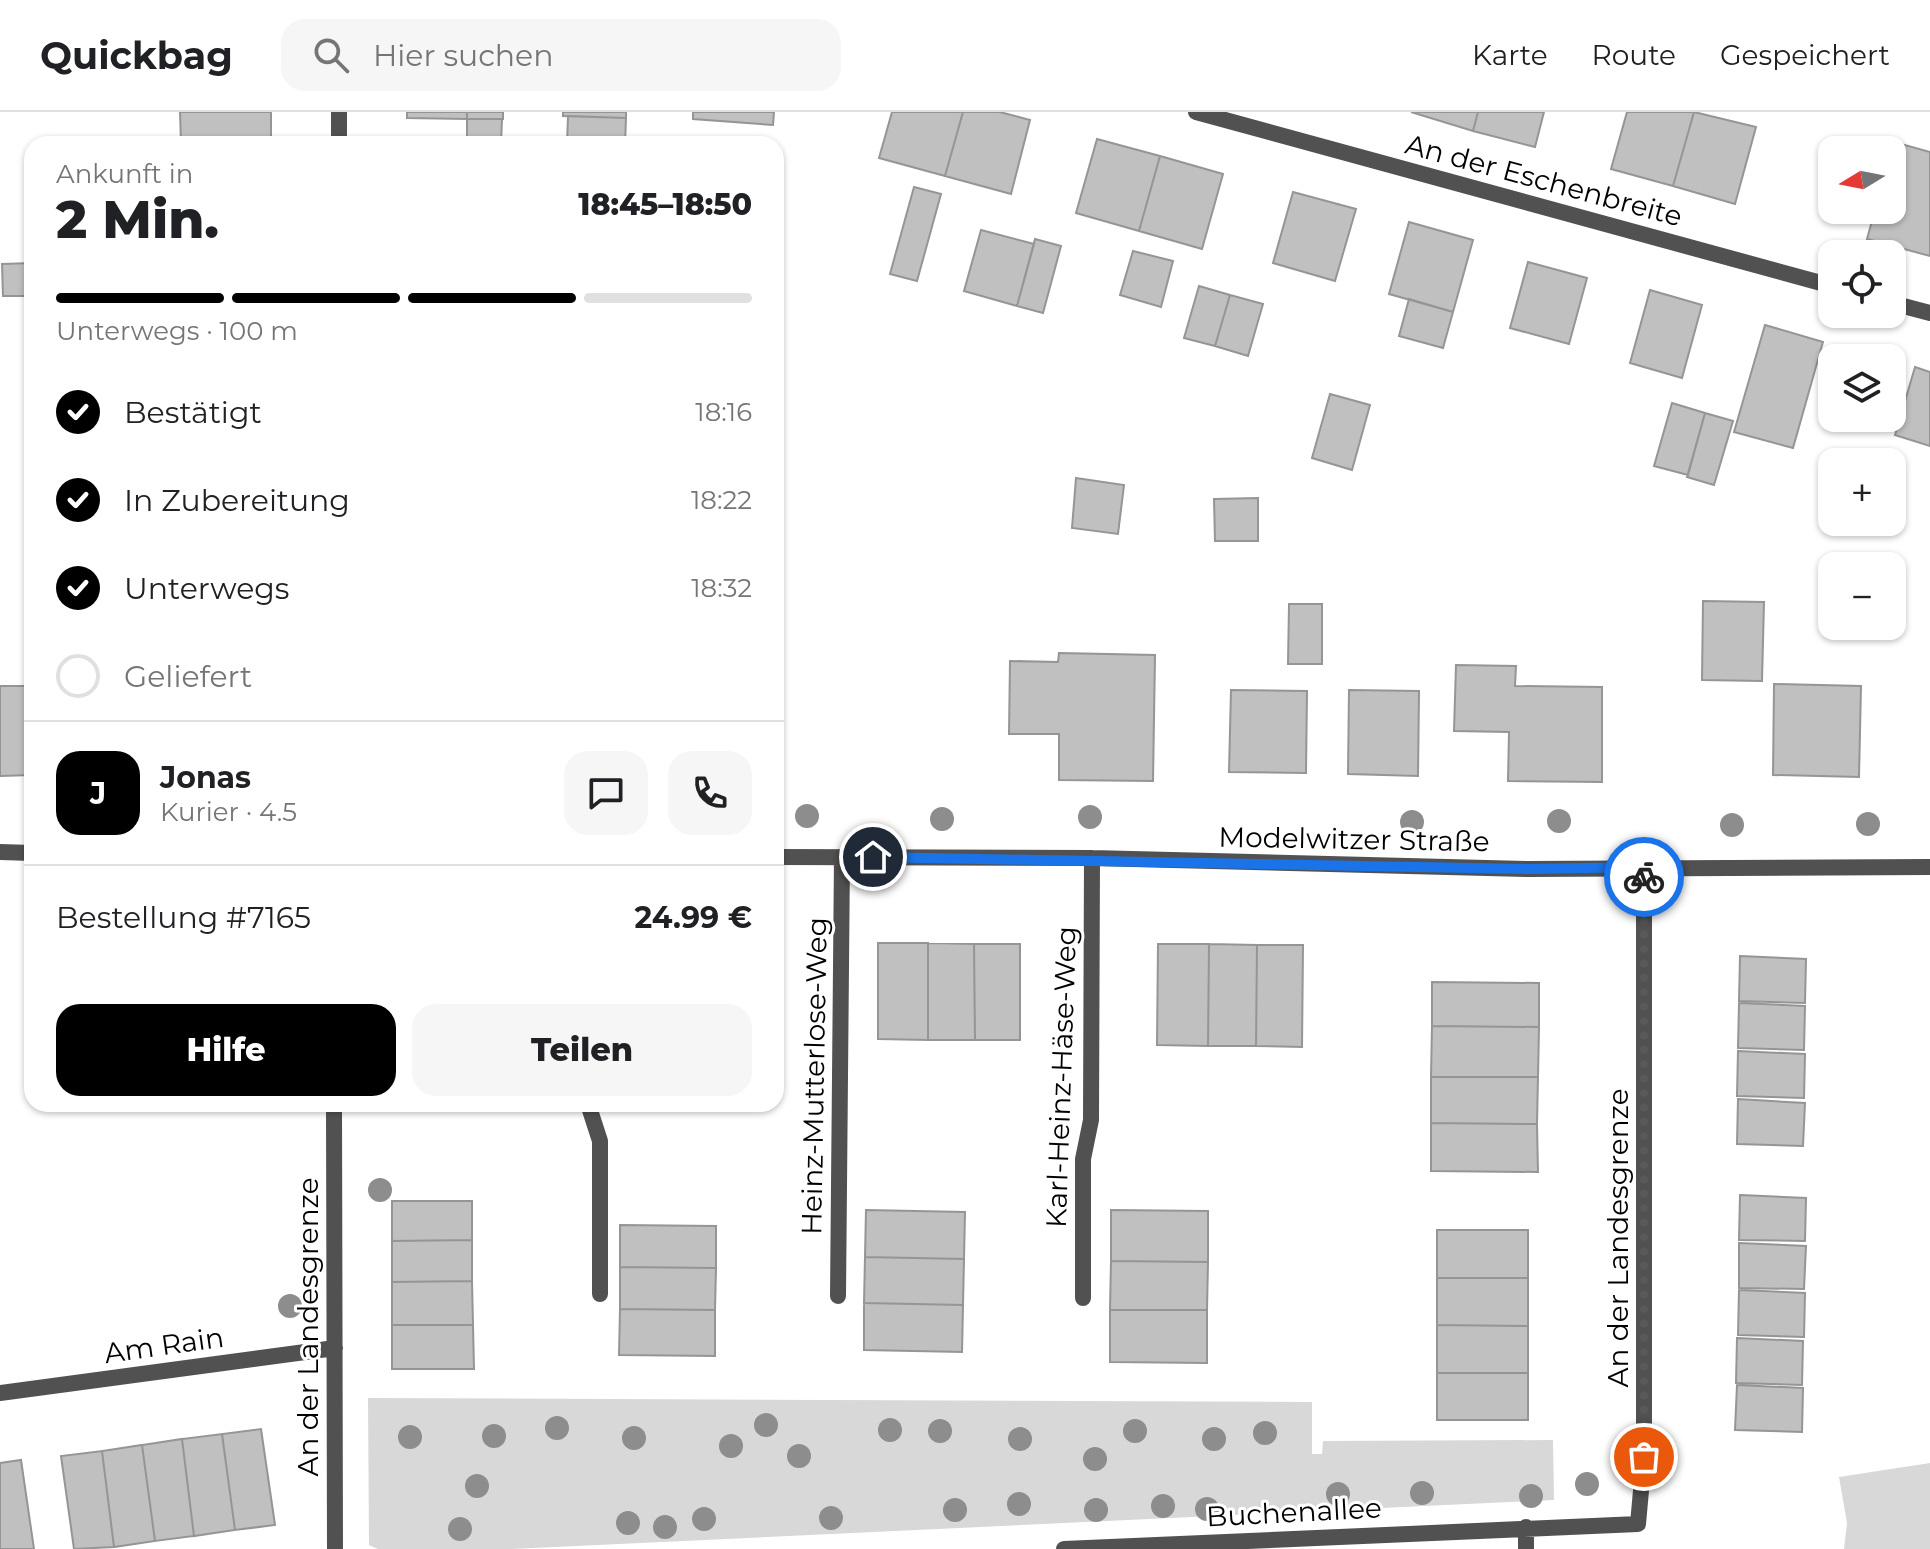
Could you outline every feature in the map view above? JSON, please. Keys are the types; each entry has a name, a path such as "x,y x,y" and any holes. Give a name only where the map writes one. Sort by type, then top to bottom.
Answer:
{"street":[{"path":"339,112 339,136"},
{"name":"An der Eschenbreite","path":"1196,112 1818,282"},
{"path":"1906,307 1930,313"},
{"path":"0,852 24,853"},
{"name":"Modelwitzer Straße","path":"784,857 1092,858 1528,869 1930,867"},
{"name":"Heinz-Mutterlose-Weg","path":"838,1296 842,857"},
{"name":"Karl-Heinz-Häse-Weg","path":"1083,1298 1083,1159 1091,1120 1092,858"},
{"name":"An der Landesgrenze","path":"1526,1527 1638,1524 1644,1457 1644,867"},
{"name":"An der Landesgrenze","path":"334,1112 335,1549"},
{"path":"591,1112 600,1141 600,1294"},
{"name":"Am Rain","path":"0,1393 335,1348"},
{"path":"1526,1527 1526,1549"},
{"name":"Buchenallee","path":"1064,1549 1526,1527"}],"shaded area":[{"path":"368,1398 1312,1402 1312,1454 1322,1454 1323,1441 1553,1440 1554,1500 512,1549 378,1549 369,1545"},
{"path":"1930,1463 1930,1549 1844,1549 1847,1523 1839,1477"}],"building":[{"path":"180,112 271,112 271,136 181,136"},
{"path":"407,112 467,112 467,119 407,118"},
{"path":"467,112 503,112 503,119 467,119"},
{"path":"563,112 626,112 626,118 563,116"},
{"path":"693,112 774,112 773,125 693,119"},
{"path":"892,112 963,112 945,176 879,158"},
{"path":"963,112 1000,112 1030,120 1011,194 945,176"},
{"path":"1411,112 1478,112 1473,131"},
{"path":"1478,112 1544,112 1535,147 1473,131"},
{"path":"1627,112 1694,112 1673,186 1611,169"},
{"path":"1694,112 1756,127 1735,204 1673,186"},
{"path":"568,116 626,118 625,136 567,136"},
{"path":"467,119 502,119 501,136 467,136"},
{"path":"1097,139 1160,156 1139,231 1076,213"},
{"path":"1906,145 1930,152 1930,256 1906,250 1906,240 1867,239 1871,224 1906,224"},
{"path":"1160,156 1223,174 1202,249 1139,231"},
{"path":"914,187 941,194 917,281 890,274"},
{"path":"1293,192 1356,209 1335,281 1273,263"},
{"path":"1409,222 1473,240 1453,312 1389,294"},
{"path":"981,230 1034,244 1017,306 964,291"},
{"path":"1035,239 1061,246 1043,313 1017,306"},
{"path":"1133,251 1173,261 1161,307 1120,295"},
{"path":"1528,262 1587,278 1569,344 1510,328"},
{"path":"24,263 24,296 3,296 2,264"},
{"path":"1199,286 1230,295 1215,346 1184,338"},
{"path":"1650,290 1702,305 1682,378 1630,363"},
{"path":"1230,295 1263,304 1248,356 1215,346"},
{"path":"1409,299 1453,312 1443,348 1399,336"},
{"path":"1765,325 1823,342 1818,344 1818,360 1793,448 1734,432"},
{"path":"1915,367 1930,372 1930,446 1895,435 1896,432 1906,432 1906,398"},
{"path":"1330,394 1370,405 1352,470 1312,458"},
{"path":"1672,403 1705,413 1688,475 1654,466"},
{"path":"1705,413 1733,421 1714,485 1687,477"},
{"path":"1076,478 1124,485 1118,534 1072,528"},
{"path":"1258,498 1258,541 1215,541 1214,499"},
{"path":"1703,601 1764,602 1762,681 1702,680"},
{"path":"1289,604 1322,604 1322,664 1288,664"},
{"path":"1059,653 1155,655 1153,781 1059,780 1059,734 1009,734 1010,661 1058,662"},
{"path":"1456,665 1516,666 1515,686 1602,687 1602,782 1508,781 1509,732 1454,731"},
{"path":"1774,684 1861,686 1859,777 1773,775"},
{"path":"0,686 24,686 24,775 0,776"},
{"path":"1231,690 1307,691 1306,773 1229,772"},
{"path":"1349,690 1419,691 1418,776 1348,774"},
{"path":"878,943 928,943 928,1040 878,1039"},
{"path":"928,943 974,944 975,1040 928,1040"},
{"path":"974,944 1020,944 1020,1040 975,1040"},
{"path":"1158,944 1209,944 1208,1046 1157,1045"},
{"path":"1209,944 1257,945 1256,1046 1208,1046"},
{"path":"1257,945 1303,945 1302,1047 1256,1046"},
{"path":"1740,956 1806,959 1805,1003 1739,1001"},
{"path":"1432,982 1539,983 1539,1027 1432,1026"},
{"path":"1739,1003 1805,1006 1804,1050 1738,1048"},
{"path":"1432,1026 1539,1027 1538,1077 1431,1077"},
{"path":"1738,1051 1805,1054 1804,1098 1737,1096"},
{"path":"1431,1077 1538,1077 1537,1124 1431,1123"},
{"path":"1738,1099 1805,1103 1803,1146 1737,1144"},
{"path":"1431,1123 1537,1124 1538,1172 1431,1171"},
{"path":"1740,1195 1806,1198 1805,1241 1739,1240"},
{"path":"392,1201 472,1201 472,1240 392,1241"},
{"path":"866,1210 965,1212 964,1259 865,1257"},
{"path":"1111,1210 1208,1211 1208,1262 1111,1261"},
{"path":"620,1225 716,1226 716,1268 620,1267"},
{"path":"1437,1230 1528,1230 1528,1278 1437,1278"},
{"path":"472,1240 472,1281 392,1282 392,1241"},
{"path":"1739,1243 1806,1246 1804,1289 1739,1288"},
{"path":"865,1257 964,1259 963,1305 864,1303"},
{"path":"1111,1261 1208,1262 1207,1310 1110,1310"},
{"path":"620,1267 716,1268 715,1310 620,1309"},
{"path":"1437,1278 1528,1278 1528,1326 1437,1325"},
{"path":"472,1281 473,1325 392,1325 392,1282"},
{"path":"1739,1290 1805,1293 1804,1337 1738,1335"},
{"path":"864,1303 963,1305 962,1352 864,1350"},
{"path":"620,1309 715,1310 715,1356 619,1355"},
{"path":"1110,1310 1207,1310 1207,1363 1110,1362"},
{"path":"392,1325 473,1325 474,1369 392,1369"},
{"path":"1437,1325 1528,1326 1528,1373 1437,1373"},
{"path":"1737,1338 1803,1341 1802,1385 1736,1383"},
{"path":"1437,1373 1528,1373 1528,1420 1437,1420"},
{"path":"1737,1385 1803,1388 1802,1432 1735,1430"},
{"path":"261,1429 275,1525 235,1530 222,1434"},
{"path":"222,1434 235,1530 194,1536 182,1439"},
{"path":"182,1439 194,1536 155,1541 142,1445"},
{"path":"142,1445 155,1541 114,1547 102,1451"},
{"path":"102,1451 114,1547 74,1549 61,1456"},
{"path":"21,1460 34,1549 0,1549 0,1463"}],"way so far":[{"path":"1644,877 1644,1457"}],"route":[{"path":"873,857 1092,858 1528,869 1644,867 1644,877"}]}
